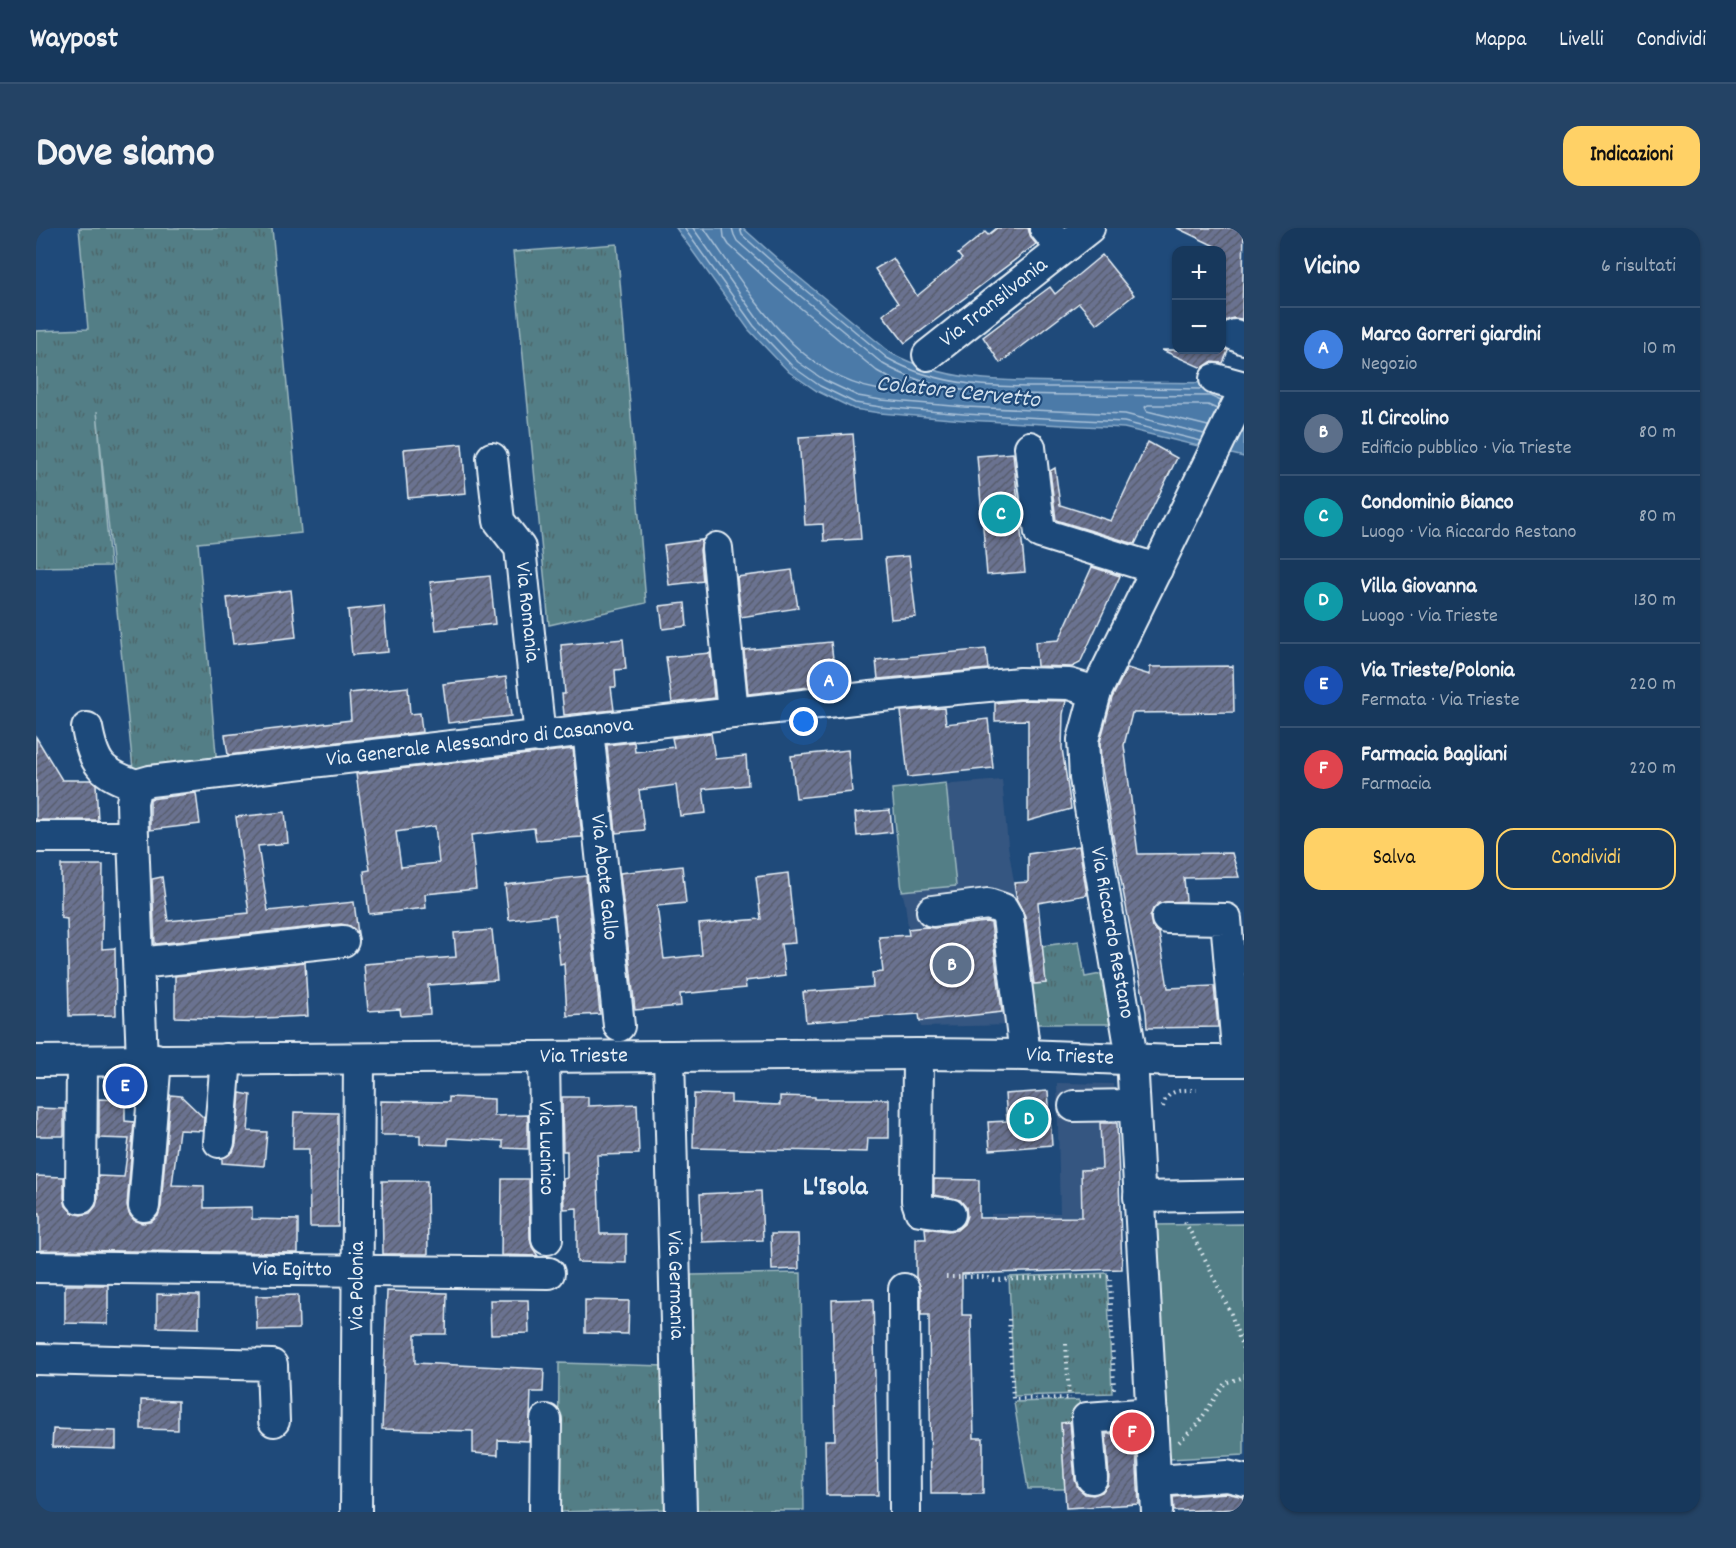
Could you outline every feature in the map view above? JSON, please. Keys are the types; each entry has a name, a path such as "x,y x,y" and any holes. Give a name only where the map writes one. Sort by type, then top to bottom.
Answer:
{"street":[{"name":"Via Transilvania","path":"928,354 1054,239 1089,228"},
{"path":"1215,379 1243,391"},
{"name":"Via Riccardo Restano","path":"1157,1512 1132,1058 1085,778 1083,740 1096,692 1243,391"},
{"path":"1030,447 1040,533 1157,569"},
{"name":"Via Romania","path":"492,458 499,521 520,548 540,737"},
{"path":"717,548 733,713"},
{"name":"Via Generale Alessandro di Casanova","path":"136,785 150,781 733,713 871,688 1020,683 1069,684 1096,692"},
{"path":"87,728 91,750 101,767 111,777 136,785 132,801 133,837 139,963 149,1059 144,1206"},
{"name":"Via Abate Gallo","path":"588,730 619,1026"},
{"path":"36,837 133,837"},
{"path":"932,911 988,904 1003,909 1008,918 1025,1054"},
{"path":"1167,918 1226,920 1241,1061"},
{"path":"139,963 343,941"},
{"path":"918,1054 917,1201 920,1210 950,1214"},
{"name":"Via Trieste","path":"36,1061 1025,1054 1241,1061"},
{"name":"Via Germania","path":"669,1057 681,1512"},
{"name":"Via Lucinico","path":"544,1058 547,1239"},
{"path":"219,1142 226,1059"},
{"name":"Via Polonia","path":"356,1512 359,1059"},
{"path":"81,1198 82,1060"},
{"path":"1074,1107 1134,1105"},
{"path":"1139,1197 1244,1195"},
{"name":"Via Egitto","path":"36,1267 549,1273"},
{"path":"904,1289 905,1512"},
{"path":"36,1359 272,1365 274,1421"},
{"path":"1092,1478 1087,1418 1152,1413"},
{"path":"545,1512 546,1420"},
{"path":"1156,1481 1227,1476 1244,1480"}],"path":[{"path":"1163,1112 1163,1104 1173,1091 1198,1090"},
{"path":"1183,1196 1186,1225 1231,1314 1244,1352"},
{"path":"946,1276 986,1276 994,1280 1110,1276 1114,1395"},
{"path":"1009,1319 1013,1399"},
{"path":"1066,1344 1069,1398"},
{"path":"1179,1451 1179,1441 1197,1425 1225,1383 1244,1377"}],"shaded area":[{"path":"1002,780 1008,846 1018,906 1011,1025 921,1027 902,891 892,789"},
{"path":"1057,1083 1113,1084 1120,1169 1122,1269 992,1273 991,1214 1060,1213"}],"green space":[{"path":"79,228 272,228 301,533 198,543 217,766 133,769 97,411 110,566 36,567 36,331 88,329"},
{"path":"617,244 646,603 549,625 513,252"},
{"path":"946,783 956,886 902,891 892,789"},
{"path":"1079,941 1085,977 1101,974 1110,1024 1032,1024 1027,984 1046,983 1042,946"},
{"path":"1244,1224 1244,1455 1169,1459 1153,1225"},
{"path":"801,1273 804,1510 697,1510 691,1275"},
{"path":"1107,1273 1112,1393 1014,1396 1009,1277"},
{"path":"559,1363 665,1366 667,1509 558,1512"},
{"path":"1079,1400 1081,1421 1061,1423 1065,1489 1028,1489 1014,1402"}],"water":[{"name":"Colatore Cervetto","path":"676,228 743,228 891,353 935,370 958,376 1004,381 1214,383 1244,396 1244,457 1124,428 964,420 854,409 817,391 789,372 749,330"}],"building":[{"path":"997,228 1028,228 1036,244 905,343 883,315 898,303 875,269 893,258 917,296 962,259 958,254 985,232 988,235"},
{"path":"1177,228 1244,228 1242,319 1233,318 1226,321 1226,246 1215,246"},
{"path":"1102,255 1134,295 1097,324 1079,303 1000,363 983,337 1050,287 1055,294"},
{"path":"1162,350 1172,350 1172,354 1226,354 1226,350 1228,351 1223,363 1211,362 1202,368"},
{"path":"853,434 861,539 824,541 823,524 805,525 799,437"},
{"path":"1148,442 1177,458 1135,544 1056,520 1050,471 1055,468 1060,505 1111,521"},
{"path":"462,444 466,493 408,498 404,449"},
{"path":"1013,453 1025,572 987,575 977,456"},
{"path":"702,540 700,550 703,581 669,585 664,545"},
{"path":"909,556 916,617 891,619 885,558"},
{"path":"1092,567 1120,576 1080,663 1072,667 1037,666 1035,642 1059,640"},
{"path":"792,570 798,608 741,617 737,577"},
{"path":"490,576 495,624 436,630 430,582"},
{"path":"291,590 296,637 233,644 227,598"},
{"path":"685,603 687,626 663,629 660,606"},
{"path":"384,606 388,652 352,655 348,610"},
{"path":"623,639 626,669 615,670 616,687 611,687 614,710 564,715 562,694 565,694 561,645"},
{"path":"831,642 836,684 748,694 744,650"},
{"path":"986,649 988,669 878,679 876,660"},
{"path":"710,653 714,698 672,703 666,657"},
{"path":"1233,666 1234,712 1132,713 1124,745 1138,854 1232,853 1239,877 1184,878 1186,901 1159,903 1153,909 1150,917 1152,927 1159,933 1168,988 1214,986 1218,1027 1147,1028 1146,1012 1113,837 1100,742 1112,698 1127,668 1150,675 1150,667"},
{"path":"506,677 511,716 448,723 443,684"},
{"path":"408,687 410,714 420,713 422,732 228,755 225,735 351,720 349,693"},
{"path":"1021,700 1066,701 1063,714 1062,748 1071,809 1028,821 1028,720 995,721 995,703"},
{"path":"944,708 946,724 988,719 993,768 908,777 901,711"},
{"path":"711,733 715,759 746,756 748,785 703,789 706,813 680,816 676,785 639,790 644,830 616,833 607,745 634,742 635,752 674,747 672,738"},
{"path":"36,737 62,780 91,780 96,784 98,820 36,820"},
{"path":"573,749 582,837 536,840 534,828 471,835 476,889 425,894 426,908 369,914 364,871 370,870 356,774","holes":["435,826 439,863 401,867 396,832"]},
{"path":"848,750 852,792 796,798 791,756"},
{"path":"196,793 200,824 150,830 150,799"},
{"path":"890,810 892,832 857,836 855,813"},
{"path":"285,812 288,843 258,846 268,911 354,902 358,934 350,926 341,924 155,944 152,879 162,877 168,921 249,913 236,817"},
{"path":"1079,846 1087,895 1038,903 1046,983 1034,984 1025,916 1017,900 1014,883 1028,882 1028,854"},
{"path":"61,865 103,865 102,949 115,948 116,1015 69,1016 67,919 61,918"},
{"path":"682,866 686,903 657,906 664,959 702,955 699,924 761,919 756,877 788,873 795,943 781,944 785,976 745,981 746,988 680,994 681,1006 635,1010 620,873"},
{"path":"586,876 600,1014 567,1016 564,963 560,964 555,915 509,920 505,885"},
{"path":"991,923 1002,1012 920,1021 919,1014 806,1022 803,992 873,987 872,973 883,972 879,937 909,935 908,929"},
{"path":"492,930 497,980 428,985 430,1014 401,1016 400,1009 368,1011 364,964 456,957 454,933"},
{"path":"305,962 308,1016 244,1019 175,1017 175,976"},
{"path":"1048,1091 1052,1145 990,1150 988,1122 1007,1121 1005,1094"},
{"path":"240,1093 251,1095 248,1131 267,1132 264,1166 222,1163 222,1158 233,1152 236,1144"},
{"path":"694,1094 731,1095 731,1103 780,1105 780,1096 815,1097 815,1099 889,1099 889,1138 868,1138 867,1152 693,1148"},
{"path":"170,1095 181,1096 204,1118 203,1131 179,1130 172,1185 204,1186 204,1208 252,1207 252,1219 298,1220 298,1253 40,1250 40,1213 36,1213 36,1176 64,1177 66,1206 73,1213 81,1215 90,1213 96,1206 98,1176 124,1177 129,1139 99,1138 99,1099 125,1100 125,1121 134,1122 127,1205 129,1214 134,1220 142,1223 151,1222 158,1216 161,1207"},
{"path":"449,1097 494,1099 494,1116 528,1115 528,1149 503,1148 503,1141 448,1138 448,1145 420,1144 420,1135 381,1135 381,1101 449,1102"},
{"path":"562,1097 588,1097 588,1106 637,1104 639,1154 597,1155 600,1234 626,1234 626,1263 577,1262 577,1208 564,1209 563,1179 567,1178 567,1151 563,1151"},
{"path":"36,1108 64,1109 64,1136 36,1136"},
{"path":"294,1112 338,1113 338,1227 310,1227 309,1149 293,1149"},
{"path":"1100,1123 1117,1123 1122,1269 962,1274 962,1315 971,1315 974,1438 983,1438 983,1494 931,1494 929,1315 921,1315 921,1289 916,1277 916,1239 926,1239 925,1228 957,1230 964,1224 967,1216 966,1207 960,1200 934,1195 934,1179 979,1180 979,1218 1082,1217 1081,1170 1102,1169"},
{"path":"502,1179 529,1179 530,1239 538,1256 501,1255"},
{"path":"382,1181 427,1181 428,1254 383,1254"},
{"path":"761,1191 763,1240 702,1242 700,1194"},
{"path":"771,1234 798,1234 799,1269 772,1270"},
{"path":"65,1285 108,1285 108,1324 65,1323"},
{"path":"387,1291 447,1293 446,1334 415,1334 415,1363 544,1369 543,1392 531,1392 529,1441 498,1440 498,1455 473,1453 473,1431 382,1429"},
{"path":"157,1294 199,1295 199,1328 157,1327"},
{"path":"298,1295 299,1329 257,1330 256,1296"},
{"path":"873,1299 878,1495 826,1495 825,1440 835,1440 832,1300"},
{"path":"490,1300 528,1300 529,1333 491,1334"},
{"path":"585,1300 629,1301 628,1334 585,1333"},
{"path":"141,1400 178,1401 178,1430 141,1429"},
{"path":"1070,1422 1075,1480 1078,1488 1085,1494 1093,1495 1102,1492 1108,1485 1106,1434 1135,1432 1139,1504 1066,1508 1061,1423"},
{"path":"53,1429 116,1431 116,1449 52,1447"},
{"path":"1226,1493 1244,1497 1244,1509 1174,1511 1173,1497"}],"place":[{"name":"Condominio Bianco","path":"1001,514"},
{"name":"Marco Gorreri giardini","path":"829,681"},
{"name":"Il Circolino","path":"952,965"},
{"name":"Via Trieste/Polonia","path":"125,1086"},
{"name":"Villa Giovanna","path":"1029,1119"},
{"name":"Farmacia Bagliani","path":"1132,1432"}],"district":[{"name":"L'Isola","path":"835,1188"}]}
